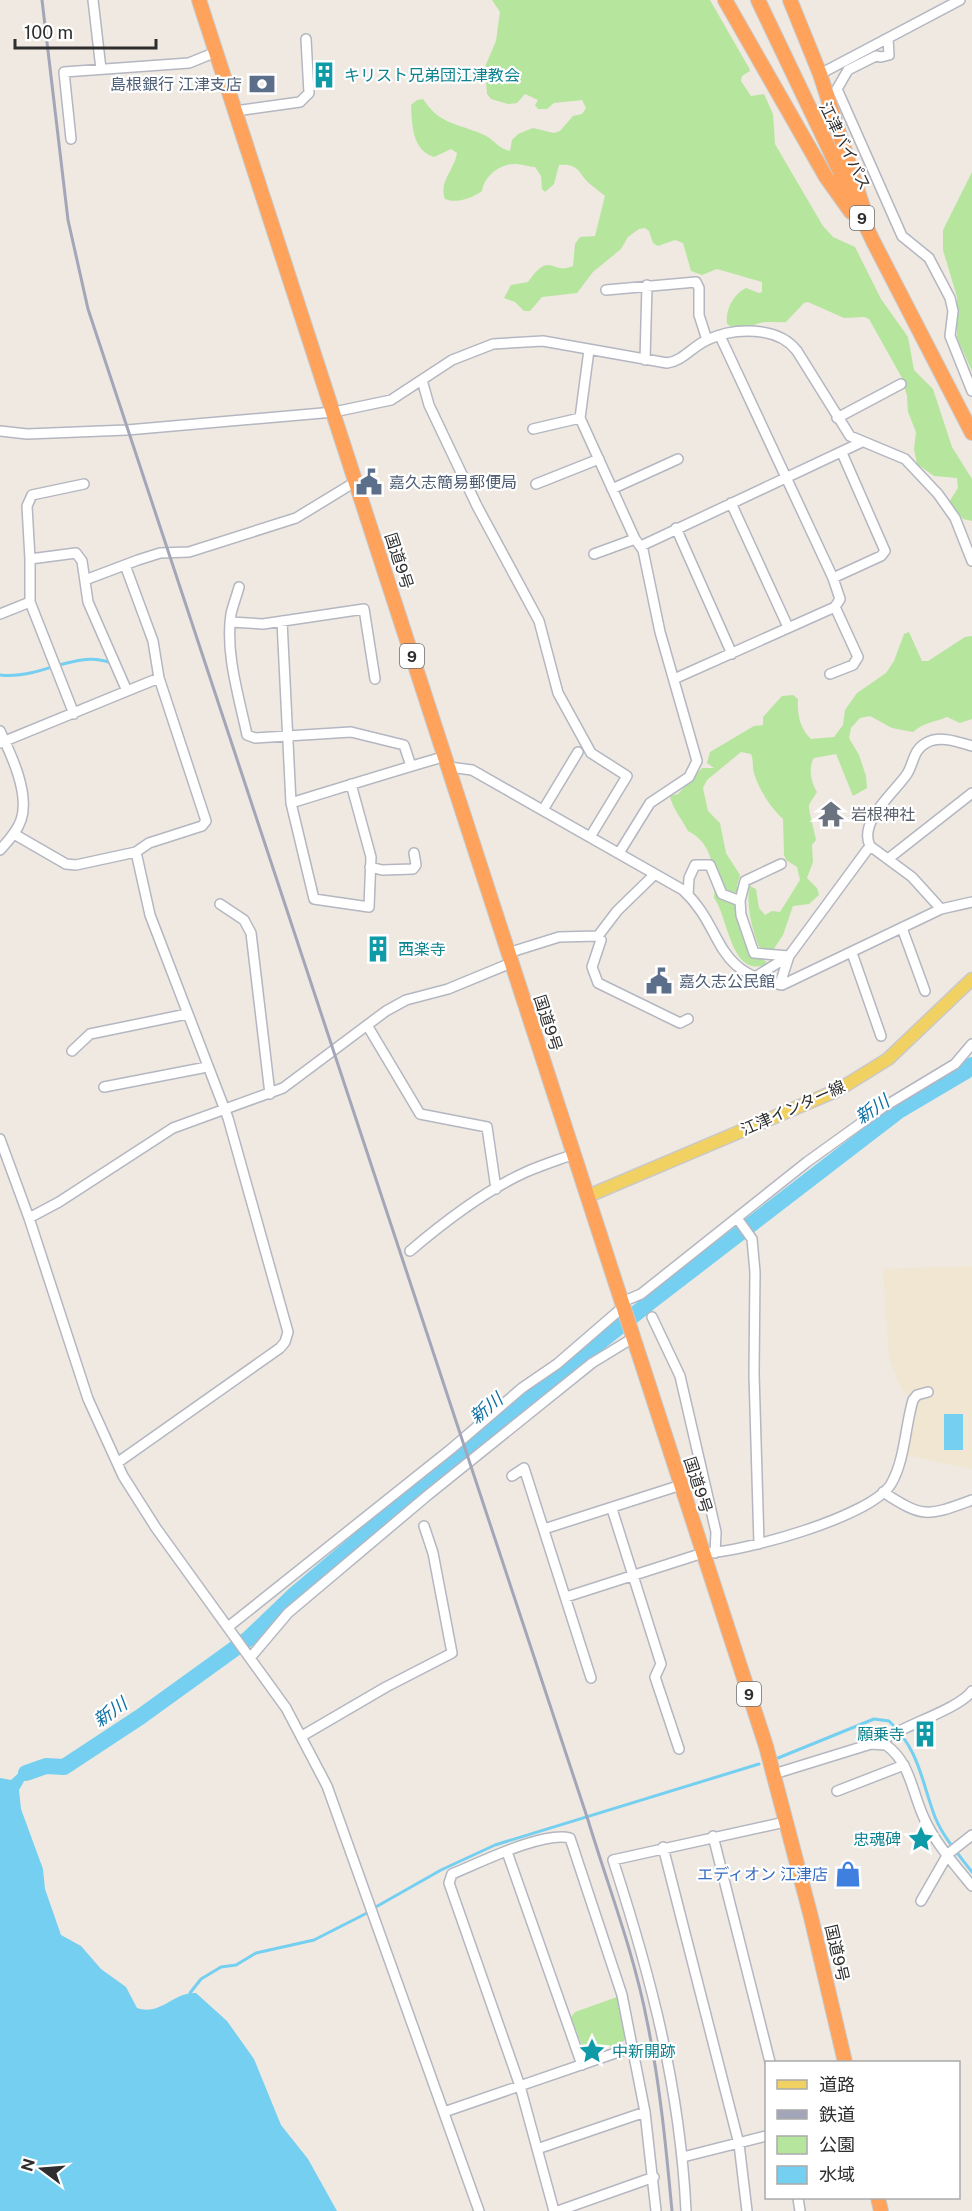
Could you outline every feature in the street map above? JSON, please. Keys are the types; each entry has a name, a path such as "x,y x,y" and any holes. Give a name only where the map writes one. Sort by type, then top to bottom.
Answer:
{"highway":[{"name":"国道9号","path":"199,0 681,1485 709,1553 774,1774 845,2061"},
{"name":"9","path":"725,0 826,177 873,243"},
{"name":"江津バイパス","path":"758,0 873,243 972,433"},
{"name":"9","path":"790,0 820,74 850,160 873,243"}],"main road":[{"name":"江津インター線","path":"588,1196 838,1090 888,1059 972,979"}],"street":[{"path":"93,0 101,69"},
{"path":"820,74 960,0"},
{"path":"235,111 300,102 309,93 306,39"},
{"path":"888,39 889,55 876,56 848,70 841,78 837,89 850,124 902,236 929,258 950,298 953,310 950,336 972,391"},
{"path":"71,140 64,72 189,63 216,52"},
{"path":"606,290 689,281 697,283 699,315 707,340"},
{"path":"645,360 647,285"},
{"path":"0,431 27,434 117,431 334,412 391,400 472,350 493,344 543,341 589,351 672,362 707,340 720,336 761,332 776,335 788,341 797,351 850,436 905,459 915,467 955,518 972,561"},
{"path":"674,679 835,607 840,596 720,336"},
{"path":"589,351 580,418 638,542 660,632 697,764 689,777 650,803 619,853"},
{"path":"422,380 429,405 477,506 539,621 558,693 591,753 627,776 590,837"},
{"path":"837,418 901,384"},
{"path":"533,429 580,418"},
{"path":"594,554 638,542 676,528 862,442"},
{"path":"833,578 881,556 885,551 842,453"},
{"path":"536,484 599,459"},
{"path":"612,489 678,459"},
{"path":"85,580 160,554 189,552 296,518 355,482"},
{"path":"74,714 30,603 27,506 32,495 84,484"},
{"path":"731,503 788,627"},
{"path":"676,528 732,654"},
{"path":"30,559 76,553 82,561 88,602 127,691"},
{"path":"14,834 66,864 76,865 136,852 149,843 202,826 206,821 159,678 153,641 125,565"},
{"path":"240,587 231,615 232,664 247,735 255,738 351,732 404,745 411,766"},
{"path":"0,614 30,603"},
{"path":"830,675 851,666 858,657 835,607"},
{"path":"231,622 262,624 364,609 371,638 375,679"},
{"path":"282,621 291,803 314,899 369,907 371,857 351,784"},
{"path":"2,742 159,678"},
{"path":"0,730 2,742 22,792 22,817 14,834 0,850"},
{"path":"941,909 912,877 870,846 868,838 881,804 908,773 914,754 922,745 936,739 972,746"},
{"path":"543,810 578,752"},
{"path":"291,803 411,766 448,762 472,770 688,895 695,901 727,958 755,977 780,984 852,953 941,909 972,902"},
{"path":"888,859 972,793"},
{"path":"780,984 789,956 870,846"},
{"path":"117,1463 144,1446 285,1342 288,1332 228,1118 150,915 136,852"},
{"path":"370,867 382,870 413,869 416,865 414,853"},
{"path":"688,895 695,865 704,863 710,865 722,894 740,901"},
{"path":"781,864 746,881 740,901 741,915 754,953 789,956"},
{"path":"598,936 617,911 655,874"},
{"path":"220,904 244,920 251,933 270,1094"},
{"path":"902,928 926,991"},
{"path":"29,1218 59,1202 173,1128 283,1088 367,1025 406,1000 448,989 509,958 559,937 598,936"},
{"path":"598,936 601,940 592,967 598,983 680,1023 688,1019"},
{"path":"852,953 881,1036"},
{"path":"755,977 789,956"},
{"path":"72,1051 90,1034 187,1014"},
{"path":"367,1025 420,1114 487,1127 496,1189"},
{"path":"230,1631 522,1388 557,1364 623,1307 846,1134 882,1108 955,1064 972,1044"},
{"path":"104,1087 207,1067"},
{"path":"0,1139 29,1218 76,1368 117,1463 142,1509 286,1708 332,1799 479,2211"},
{"path":"410,1251 431,1233 496,1189 525,1172 574,1154"},
{"path":"738,1219 751,1235 755,1272 754,1374 759,1544"},
{"path":"652,1317 680,1376 716,1532 709,1553"},
{"path":"249,1656 288,1613 428,1495 592,1363 632,1335"},
{"path":"566,1597 709,1553 759,1544 824,1525 883,1492 892,1482 897,1469 914,1400 917,1395 928,1392"},
{"path":"512,1476 524,1468 591,1678"},
{"path":"544,1529 681,1485"},
{"path":"883,1492 905,1507 928,1513 941,1512 972,1500"},
{"path":"612,1509 661,1664 655,1677 679,1749"},
{"path":"302,1737 386,1687 452,1653 433,1553 424,1526"},
{"path":"774,1774 878,1743 965,1701 972,1691"},
{"path":"878,1743 889,1746 904,1765 924,1817 951,1850 972,1886"},
{"path":"837,1791 904,1765"},
{"path":"686,2211 683,2157 668,2054 644,1956 613,1860 713,1836 785,1822"},
{"path":"654,2177 556,2211 520,2086 449,1883 452,1874 507,1852 561,1835 570,1838 622,1995 645,2112 654,2177 656,2211"},
{"path":"921,1900 951,1850 972,1835"},
{"path":"713,1836 770,2061"},
{"path":"663,1848 739,2144 747,2211"},
{"path":"507,1852 582,2065"},
{"path":"444,2112 633,2048"},
{"path":"537,2149 645,2112"},
{"path":"683,2157 765,2136"}],"shaded area":[{"path":"972,1266 972,1469 905,1455 907,1396 899,1384 889,1358 883,1269"}],"green space":[{"path":"492,0 710,0 749,68 750,71 742,76 741,81 751,96 764,94 773,114 775,144 823,226 833,237 855,247 881,299 908,337 914,370 933,389 952,447 972,479 972,521 963,519 949,502 958,488 957,478 934,476 917,464 914,449 916,432 908,412 902,378 869,319 844,318 808,302 804,303 786,322 763,322 747,327 731,327 727,324 727,319 734,299 746,288 762,292 762,282 717,269 702,275 691,271 683,243 675,240 658,246 653,243 649,231 645,228 639,229 628,237 621,249 593,272 577,293 542,297 530,311 524,311 515,302 504,298 511,285 528,282 542,267 547,265 560,268 573,266 575,244 580,237 595,236 605,196 575,167 559,165 554,184 545,192 542,189 541,176 535,167 510,164 494,172 486,180 482,191 474,196 459,201 445,199 443,193 445,181 457,153 451,149 434,157 421,149 417,143 412,121 411,105 417,100 423,99 429,108 443,119 486,136 510,151 512,140 518,134 533,128 554,133 560,131 573,116 582,114 586,108 582,100 554,103 547,109 538,109 535,105 538,100 525,94 517,103 508,104 491,99 487,94 485,67 496,41 500,12"},
{"path":"972,172 972,371 957,338 957,297 943,250 943,230"},
{"path":"909,632 922,661 928,661 965,637 972,636 972,719 960,723 947,717 913,732 892,728 870,716 860,718 851,728 849,738 859,755 866,776 867,788 853,796 836,754 814,758 811,775 817,792 809,807 816,840 812,845 813,862 807,878 817,888 819,895 809,904 793,906 783,935 773,950 761,950 758,944 748,900 750,886 756,889 759,908 765,915 772,911 780,912 800,880 797,867 786,860 784,855 783,819 759,786 753,771 751,754 741,752 707,780 703,788 708,811 720,823 726,853 740,875 737,886 747,948 751,955 766,961 766,965 754,966 745,962 732,944 714,898 713,869 708,851 696,836 688,831 670,796 678,794 702,768 714,768 707,763 710,752 754,726 763,725 763,717 782,696 793,695 798,699 800,721 804,731 811,739 834,737 843,725 845,710 857,693 886,673 894,661 904,634"},
{"path":"617,1997 627,2034 624,2041 589,2054 584,2051 571,2017 575,2012"}],"water":[{"path":"944,1414 963,1414 963,1450 944,1450"},
{"path":"21,1771 26,1771 27,1776 19,1790 21,1809 43,1869 45,1889 61,1935 81,1946 101,1969 126,1987 137,2008 153,2009 180,1996 196,1993 227,2021 254,2059 281,2125 308,2159 337,2211 0,2211 0,1778 11,1780"}],"waterway":[{"path":"0,675 29,673 84,660 111,663"},
{"name":"新川","path":"26,1773 46,1766 64,1767 140,1717 248,1639 295,1594 482,1436 654,1299 900,1110 966,1071 972,1065"},
{"path":"778,1758 874,1719 889,1721 907,1743 913,1755 942,1832 972,1872"},
{"path":"374,1908 441,1870 495,1845 759,1764"},
{"path":"190,1993 201,1979 221,1967 236,1965 256,1953 314,1940 369,1912"}],"railway":[{"path":"42,0 68,220 88,309 628,1945 642,1996 656,2068 672,2211"}],"place":[{"name":"キリスト兄弟団江津教会","path":"324,75"},
{"name":"島根銀行 江津支店","path":"262,84"},
{"name":"嘉久志簡易郵便局","path":"369,482"},
{"name":"岩根神社","path":"831,814"},
{"name":"西楽寺","path":"378,949"},
{"name":"嘉久志公民館","path":"659,981"},
{"name":"願乗寺","path":"925,1734"},
{"name":"忠魂碑","path":"921,1839"},
{"name":"エディオン 江津店","path":"848,1874"},
{"name":"中新開跡","path":"592,2051"}]}
